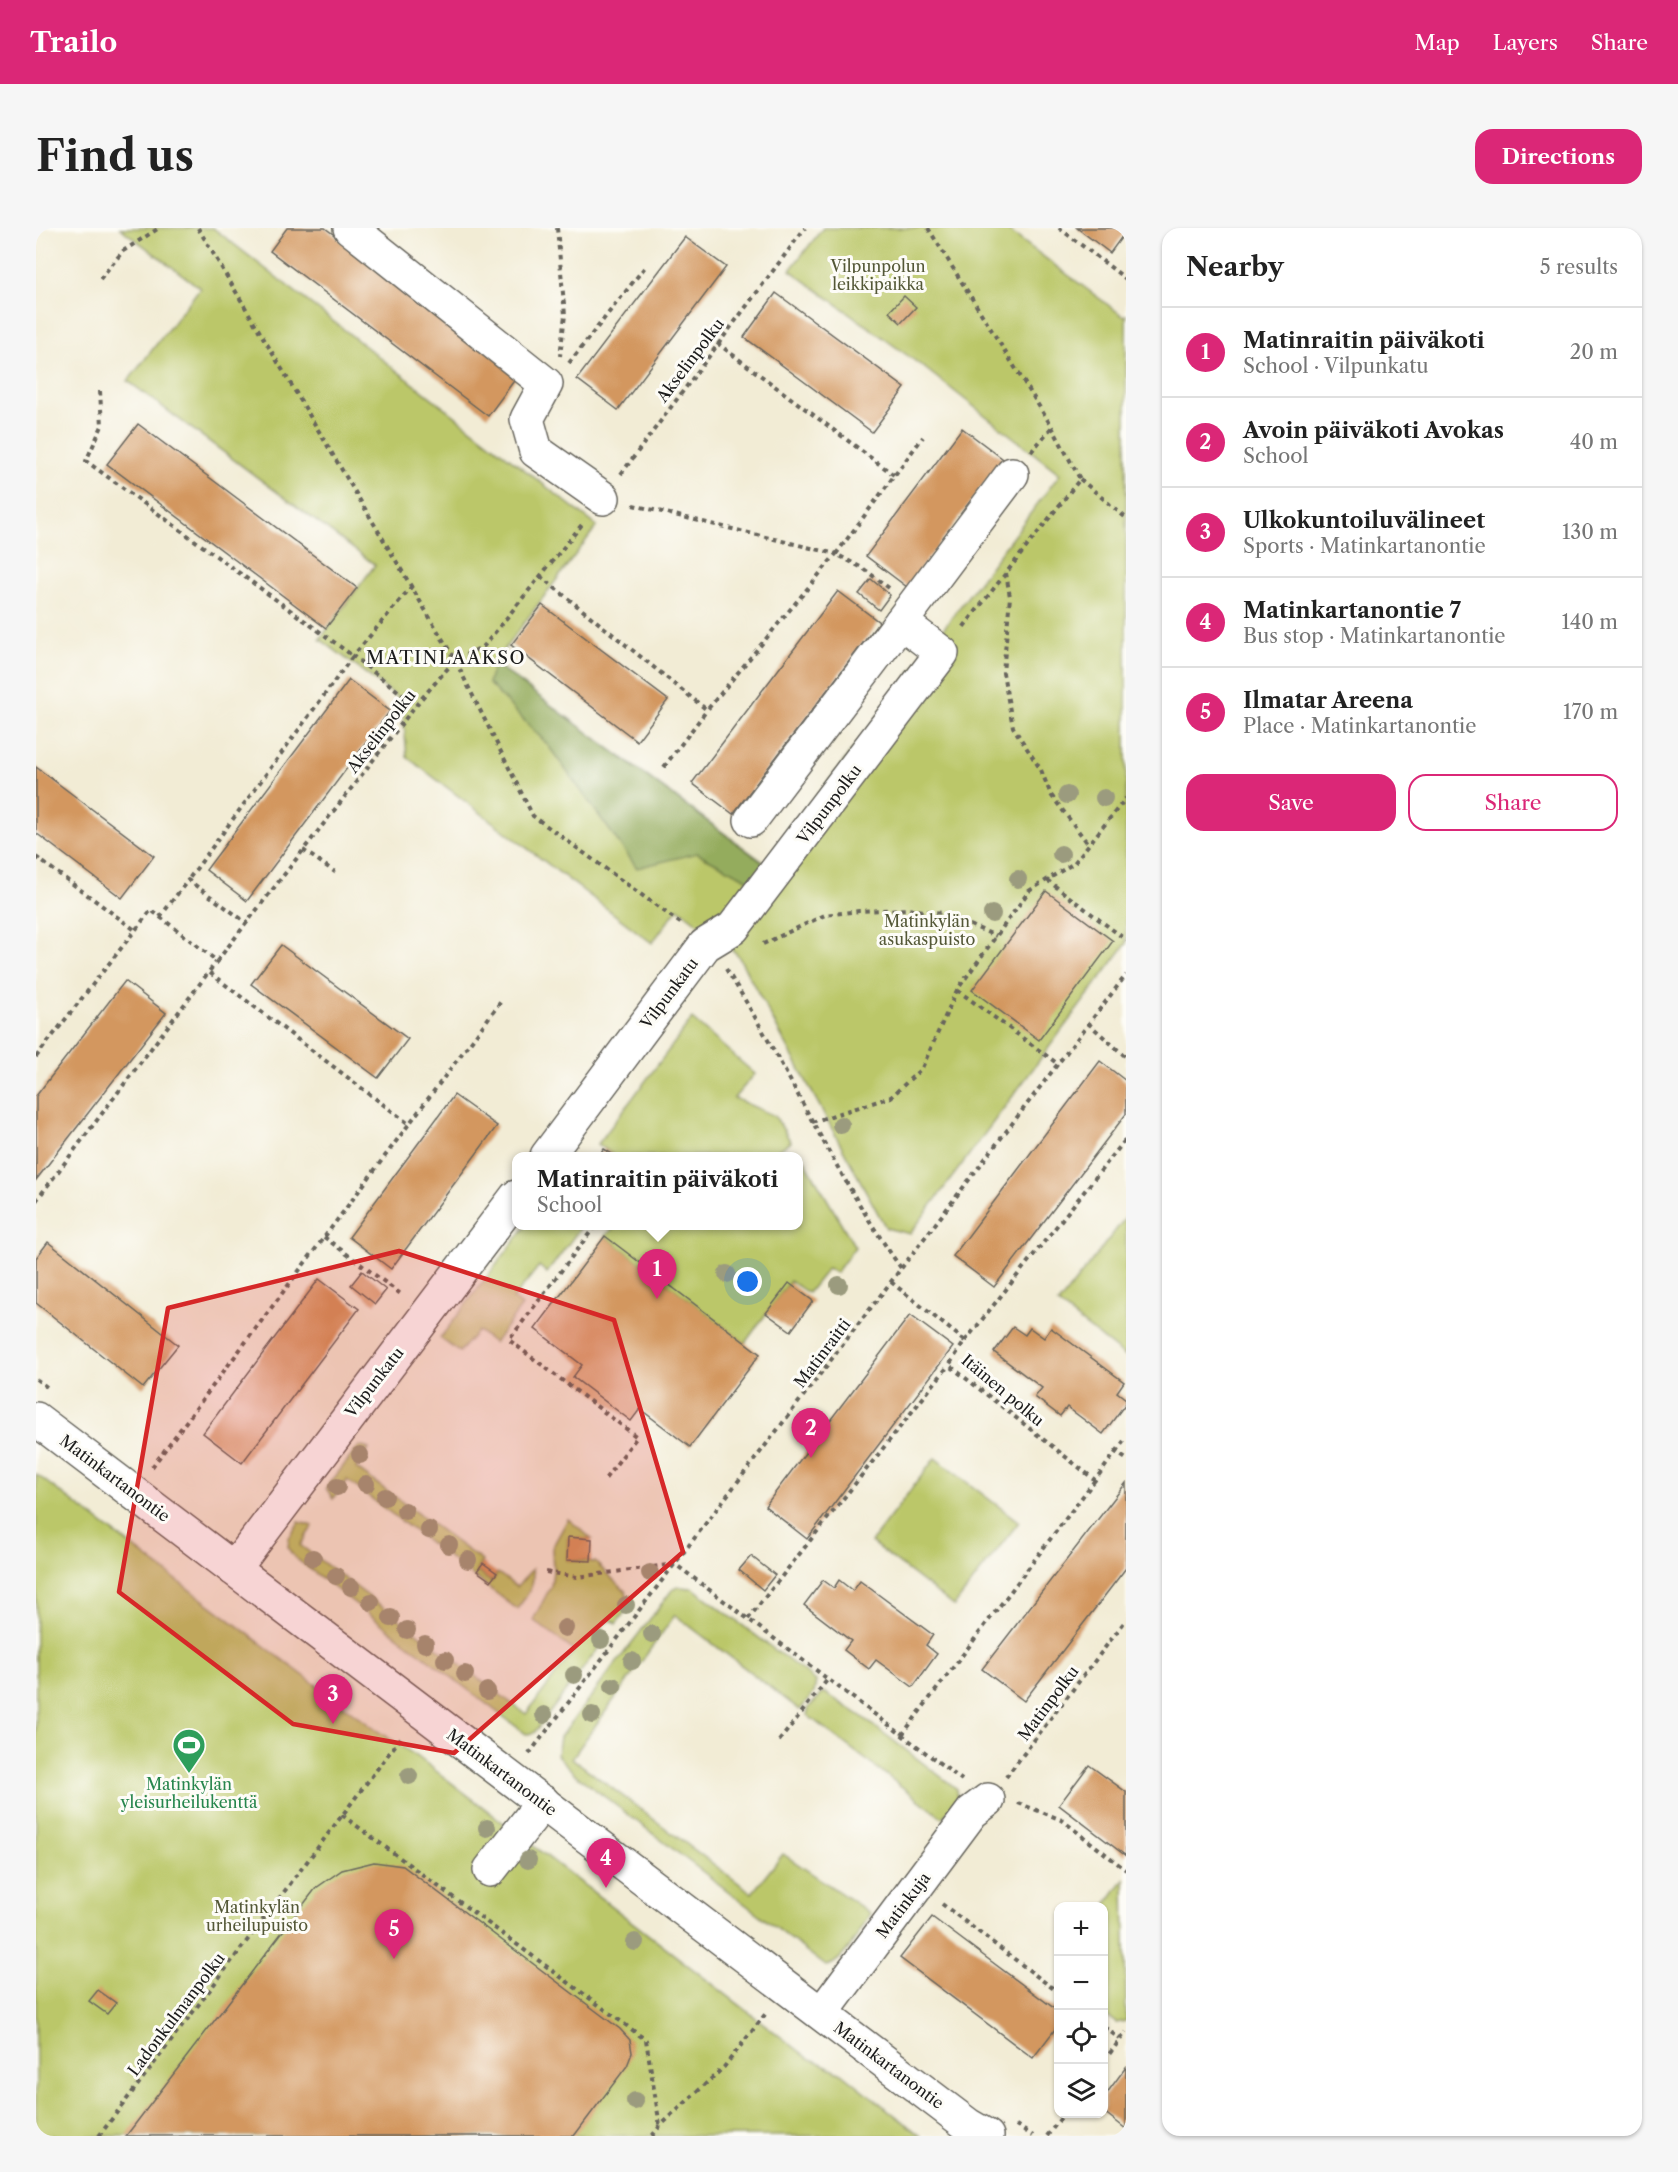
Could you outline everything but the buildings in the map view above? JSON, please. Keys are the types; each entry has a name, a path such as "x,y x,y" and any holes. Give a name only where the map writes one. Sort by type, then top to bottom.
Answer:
{"street":[{"path":"350,228 552,379 527,419 536,451 603,498"},
{"path":"751,820 1011,474"},
{"name":"Vilpunpolku","path":"705,945 733,928 942,653 901,622"},
{"name":"Vilpunkatu","path":"550,1152 705,945"},
{"name":"Vilpunkatu","path":"234,1569 512,1202"},
{"name":"Matinkartanontie","path":"36,1419 977,2132"},
{"name":"Matinkuja","path":"822,2013 972,1812 997,1800"},
{"path":"490,1870 543,1803"}],"path":[{"path":"100,279 123,251 159,228"},
{"path":"198,228 455,660 533,816 688,930 726,969 877,1234 901,1268"},
{"path":"552,379 565,315 557,228"},
{"name":"Akselinpolku","path":"36,1201 217,961 416,705 455,660 484,646 603,498 717,343 806,228"},
{"path":"1059,228 1126,279"},
{"path":"552,379 570,362 645,267"},
{"path":"717,343 895,475"},
{"path":"100,391 102,426 86,461 353,656 416,705"},
{"path":"664,767 707,710 836,554 923,437"},
{"path":"1080,479 1126,518"},
{"path":"603,498 836,554 864,569"},
{"path":"1006,572 1010,597 1003,673 1013,727 1041,770 1051,795 1089,845"},
{"path":"540,576 707,710"},
{"path":"160,917 353,656 412,585"},
{"path":"812,1122 891,1097 922,1068 957,990 1029,891 1074,863 1126,798"},
{"path":"303,850 334,872"},
{"path":"36,857 135,930"},
{"path":"188,880 247,923"},
{"path":"1047,880 1126,940"},
{"path":"752,949 825,915 859,911 908,909 942,913 996,936"},
{"path":"36,1057 151,910 217,961"},
{"path":"210,973 409,1124"},
{"name":"Matinraitti","path":"511,1778 1126,975"},
{"path":"957,990 1058,1064"},
{"path":"152,1467 502,1000"},
{"path":"1088,1023 1126,1057"},
{"path":"964,1341 1126,1139"},
{"path":"592,1230 509,1340 638,1437 604,1479"},
{"path":"324,1237 410,1301"},
{"name":"Itäinen polku","path":"891,1282 964,1341 949,1365 1095,1480"},
{"path":"748,1619 949,1365"},
{"path":"902,1735 1126,1438"},
{"path":"1116,1452 1126,1459"},
{"path":"546,1572 577,1577 675,1564 902,1735 997,1800 1062,1820 1126,1870"},
{"name":"Matinpolku","path":"997,1800 1126,1620"},
{"path":"778,1741 828,1679"},
{"name":"Ladonkulmanpolku","path":"99,2136 403,1735"},
{"path":"342,1815 646,2040 660,2126"},
{"path":"939,1901 1054,1989"},
{"path":"652,2136 724,2067 769,2010"},
{"path":"1108,2030 1120,2040"},
{"path":"1108,2056 1126,2032"},
{"path":"1047,2136 1061,2118"}],"highlighted area":[{"path":"399,1251 614,1320 683,1552 454,1753 293,1724 119,1592 168,1308"}],"green space":[{"name":"Matinkylän asukaspuisto","path":"120,228 213,228 597,526 494,663 766,864 1060,474 926,369 790,270 823,228 1005,228 1123,316 1126,315 1126,944 910,1234 886,1228 737,954 678,908 652,943 407,757 402,701 320,639 375,565 128,381 200,288"},
{"path":"494,663 766,865 751,881 697,853 637,868 547,744 488,683"},
{"path":"692,1019 755,1074 734,1098 775,1116 791,1142 775,1152 609,1152 598,1144"},
{"path":"805,1161 855,1247 836,1273 828,1268 808,1293 790,1281 745,1343 605,1236 612,1230 803,1230 803,1162"},
{"path":"1126,1217 1126,1357 1058,1304"},
{"path":"523,1230 579,1230 547,1273 539,1266 513,1299 522,1306 494,1343 478,1331 459,1352 440,1338"},
{"path":"359,1446 369,1449 356,1468 482,1561 476,1571 491,1582 498,1573 517,1587 532,1569 532,1586 517,1609 347,1480 333,1499 326,1488"},
{"path":"935,1458 1019,1522 954,1606 871,1542"},
{"name":"Matinkylän urheilupuisto","path":"36,1474 376,1730 418,1757 807,2057 842,2073 921,2136 36,2136"},
{"path":"568,1519 592,1539 568,1538 567,1560 595,1562 626,1592 630,1605 616,1624 612,1620 604,1624 600,1632 607,1637 534,1733 526,1734 294,1557 288,1548 289,1538 299,1522 313,1526 300,1545 526,1714 574,1651 533,1620 551,1586 552,1548"},
{"path":"677,1587 693,1588 816,1681 814,1693 800,1710 675,1615 572,1758 752,1893 783,1854 870,1913 852,1944 832,1964 826,1966 575,1774 557,1755 560,1737 672,1590"},
{"path":"824,1692 861,1716 957,1789 958,1799 943,1818 807,1715 809,1707"},
{"path":"1124,1879 1126,2021 1116,2023 1108,2017 1108,1902"}],"place":[{"name":"Matinraitin päiväkoti","path":"657,1299"},
{"name":"Avoin päiväkoti Avokas","path":"811,1458"},
{"name":"Ulkokuntoiluvälineet","path":"333,1724"},
{"name":"Matinkylän yleisurheilukenttä","path":"189,1774"},
{"name":"Matinkartanontie 7","path":"606,1888"},
{"name":"Ilmatar Areena","path":"394,1959"}],"district":[{"name":"MATINLAAKSO","path":"446,658"}],"park label":[{"name":"Vilpunpolun leikkipaikka","path":"878,275"}]}
